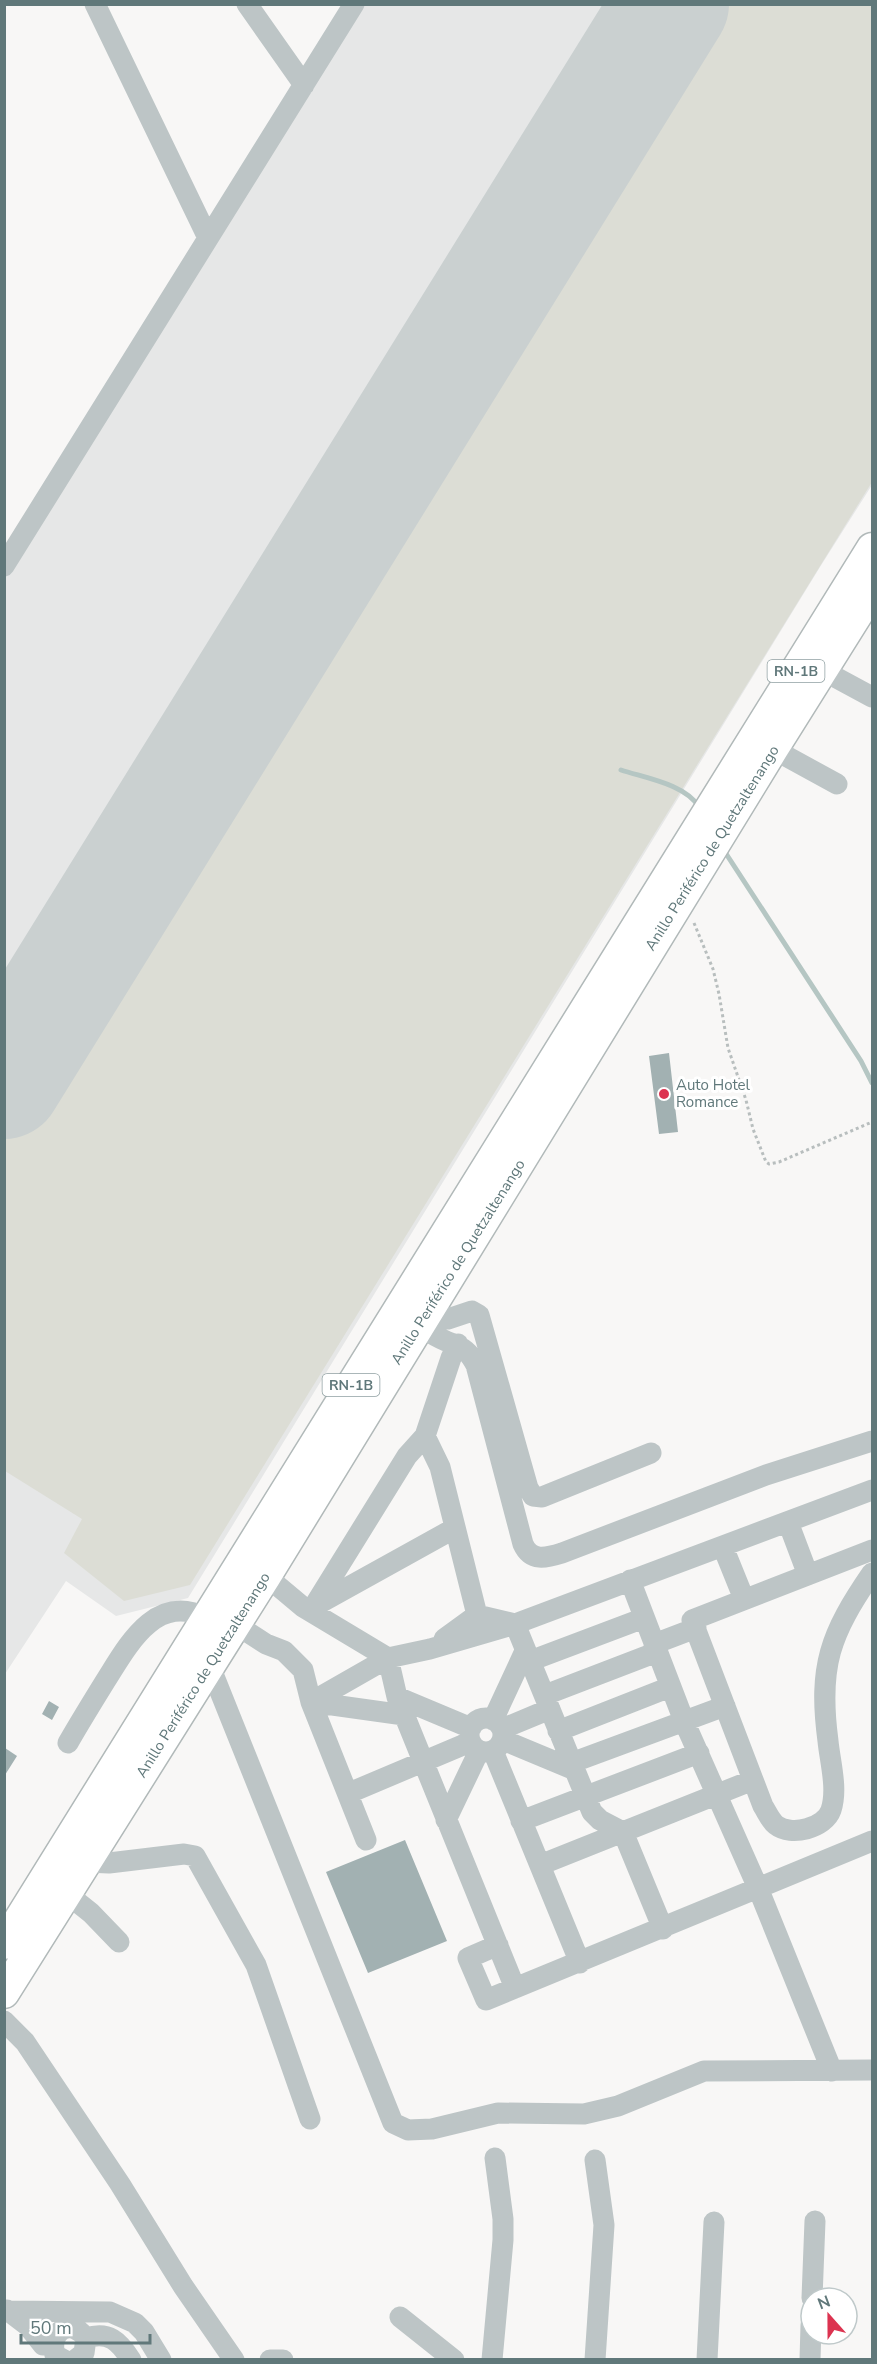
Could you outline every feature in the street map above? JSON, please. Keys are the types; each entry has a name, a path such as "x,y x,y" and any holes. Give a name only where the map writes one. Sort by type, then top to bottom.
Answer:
{"highway":[{"name":"Anillo Periférico de Quetzaltenango","path":"4,1992 266,1576 680,900 712,834 719,794 873,548"},
{"name":"Anillo Periférico de Quetzaltenango","path":"4,1944 206,1618 712,834 773,749 873,591"}],"street":[{"path":"95,4 208,238"},
{"path":"247,4 304,85"},
{"path":"4,566 354,4"},
{"path":"822,670 873,697"},
{"path":"773,749 837,784"},
{"path":"424,1317 448,1319 472,1311 479,1315 528,1488 533,1496 542,1497 651,1453"},
{"path":"424,1317 447,1342 458,1344 471,1355 481,1375 523,1544 531,1556 539,1558 562,1554 766,1475 873,1441"},
{"path":"313,1608 407,1456 425,1436 451,1358 458,1344"},
{"path":"425,1436 440,1467 477,1615"},
{"path":"311,1702 388,1658 430,1649 515,1624 873,1490"},
{"path":"788,1522 808,1575"},
{"path":"313,1608 455,1528"},
{"path":"723,1547 744,1599"},
{"path":"873,1550 692,1620 769,1817 783,1829 795,1831 808,1828 829,1816 834,1796 823,1691 827,1659 841,1622 873,1573"},
{"path":"266,1576 303,1607 313,1608 388,1658 401,1706 515,1988"},
{"path":"630,1580 670,1687 758,1888 832,2071"},
{"path":"68,1743 129,1644 145,1626 166,1614 182,1610 206,1618"},
{"path":"430,1649 477,1615 515,1624"},
{"path":"446,1820 527,1656 644,1618"},
{"path":"235,1624 266,1644 284,1651 303,1670 311,1702 366,1840"},
{"path":"515,1624 586,1797 597,1818 623,1832 663,1929"},
{"path":"349,1793 487,1737 547,1702 696,1628"},
{"path":"209,1664 393,2123 408,2130 432,2129 498,2113 584,2114 618,2106 691,2074 704,2071 873,2070"},
{"path":"558,1731 670,1687"},
{"path":"311,1702 401,1706 573,1766 725,1706"},
{"path":"487,1737 580,1963"},
{"path":"521,1821 699,1753"},
{"path":"540,1865 753,1780"},
{"path":"498,1945 468,1958 486,2000 873,1841"},
{"path":"86,1862 109,1863 184,1854 195,1856 256,1965 310,2120"},
{"path":"66,1893 91,1913 119,1942"},
{"path":"4,2021 25,2042 120,2184 183,2286 234,2360"},
{"path":"492,2360 503,2240 503,2219 495,2158"},
{"path":"595,2160 604,2225 595,2360"},
{"path":"812,2286 815,2221"},
{"path":"707,2360 714,2223"},
{"path":"6,2309 28,2326 43,2345 60,2356 84,2353 84,2336 96,2312"},
{"path":"6,2309 110,2312 135,2323 144,2332 161,2360"},
{"path":"400,2317 454,2360"},
{"path":"60,2356 54,2337 59,2331 74,2328 84,2336 111,2337 122,2346 131,2360"},
{"path":"270,2360 283,2360"}],"path":[{"path":"680,900 695,924 713,969 728,1048 746,1100 753,1129 766,1162 769,1164 779,1162 873,1122"}],"shaded area":[{"path":"364,5 872,5 872,485 188,1598 116,1616 66,1581 5,1674 5,577"},
{"path":"705,5 872,5 872,482 190,1585 124,1601 64,1553 82,1519 5,1471 5,1133"}],"building":[{"name":"Auto Hotel Romance","path":"669,1053 678,1132 659,1134 649,1056"},
{"path":"49,1701 59,1707 52,1720 42,1714"},
{"path":"5,1748 17,1756 5,1775"},
{"path":"405,1840 447,1941 368,1973 326,1872"}],"waterway":[{"path":"621,770 674,787 693,799 699,807"},
{"path":"723,849 861,1061 872,1083"}],"runway":[{"path":"4,1081 671,4"}],"place":[{"name":"Auto Hotel Romance","path":"664,1094"}]}
